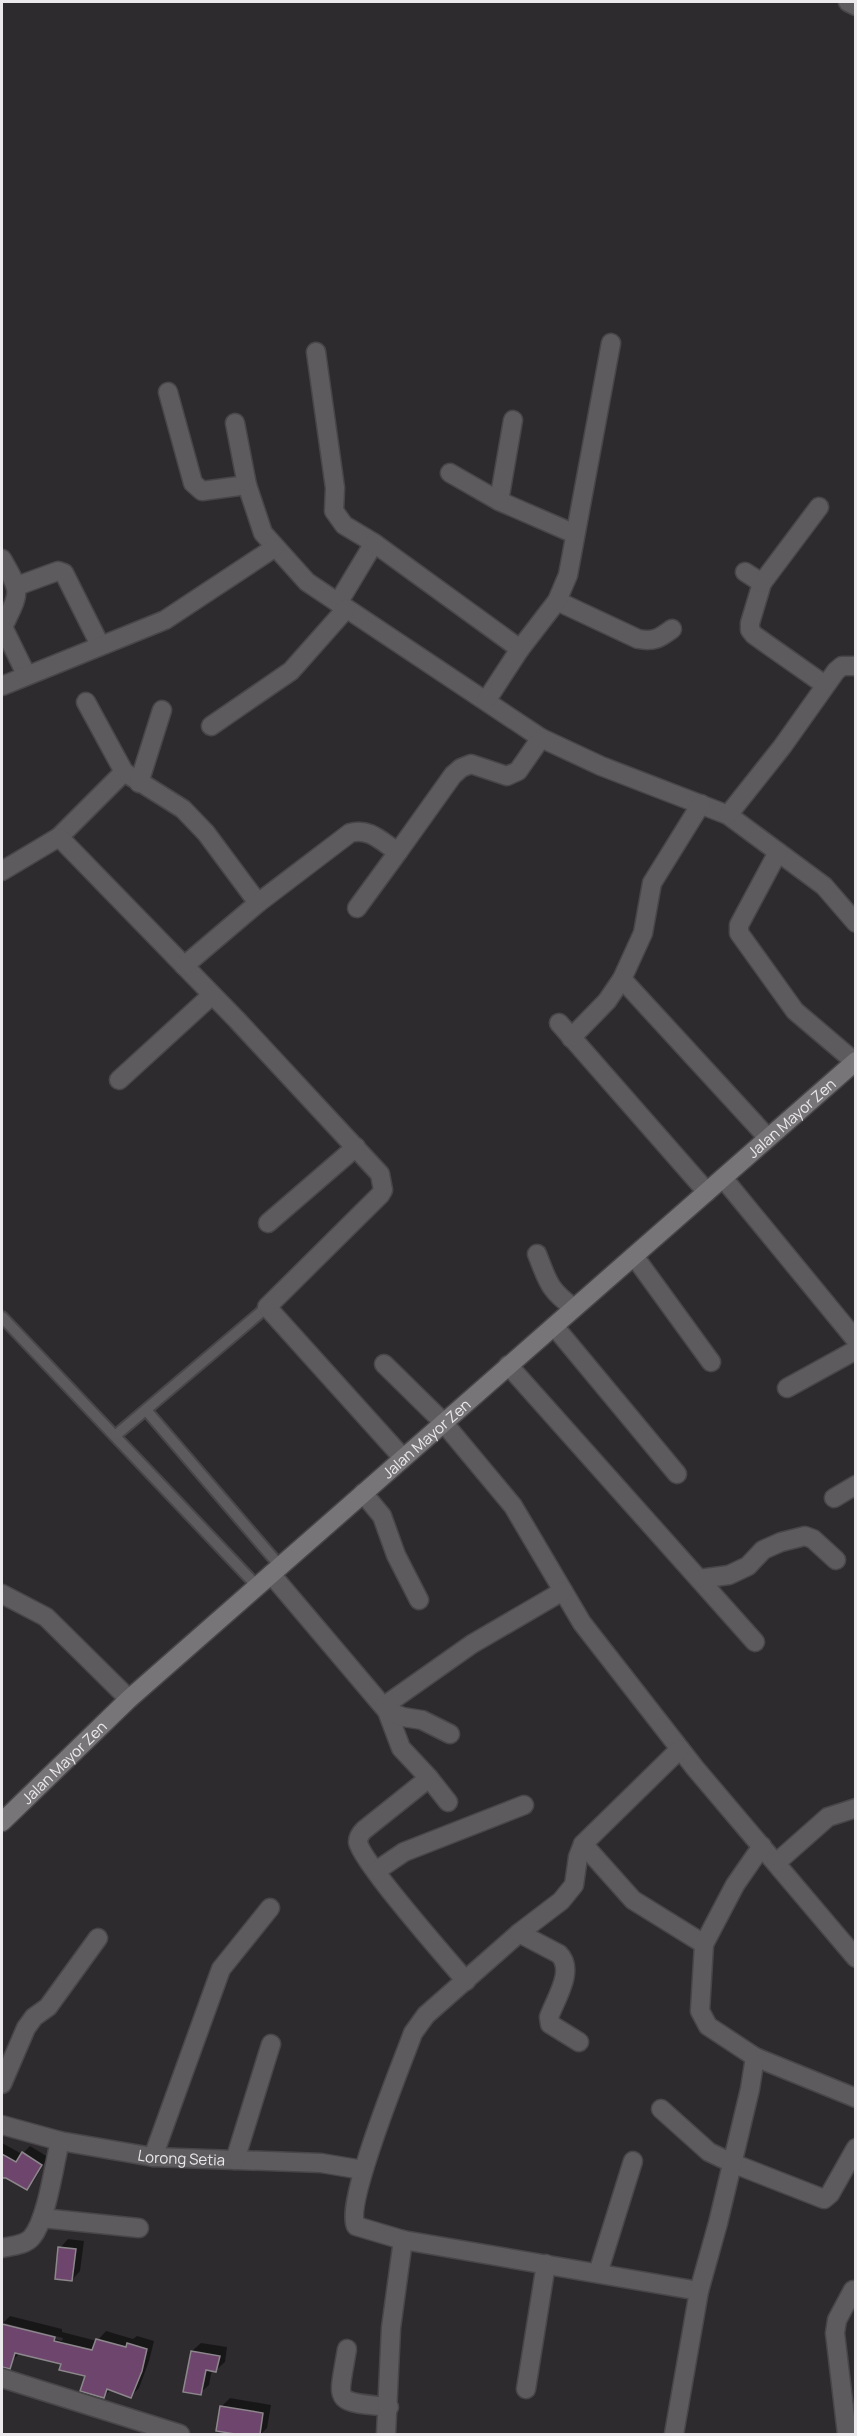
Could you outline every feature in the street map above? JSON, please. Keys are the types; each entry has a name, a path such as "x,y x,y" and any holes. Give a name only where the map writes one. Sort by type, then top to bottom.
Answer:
{"street":[{"path":"848,2 855,6"},
{"path":"486,701 520,649 557,601 568,575 611,343"},
{"path":"316,352 334,488 334,511 344,525 374,543 520,649"},
{"path":"168,392 193,483 197,489 202,491 247,485"},
{"path":"499,501 513,420"},
{"path":"236,423 247,485 263,533 274,548 307,582 541,738 601,766 728,815 824,886 855,923"},
{"path":"450,473 499,501 575,534"},
{"path":"819,507 762,583 750,630 825,684"},
{"path":"211,726 291,671 342,606 374,543"},
{"path":"2,686 26,674 165,620 274,548"},
{"path":"2,559 17,586 17,597 2,627 26,674"},
{"path":"17,586 58,571 64,573 100,645"},
{"path":"745,572 762,583"},
{"path":"557,601 638,639 650,642 658,640 672,629"},
{"path":"728,815 782,747 836,671 842,666 855,666"},
{"path":"86,702 131,777 183,809 206,833 258,903"},
{"path":"2,871 59,837 131,777 162,710"},
{"path":"357,908 453,775 461,768 471,764 507,777 518,771 541,738"},
{"path":"572,1038 607,1000 622,979 643,933 652,883 701,804"},
{"path":"184,966 258,903 350,833 360,830 368,832 398,852"},
{"path":"59,837 212,995 380,1174 383,1190 267,1307 403,1458"},
{"path":"778,852 739,925 739,933 795,1011 855,1061"},
{"path":"622,979 768,1138"},
{"path":"119,1080 212,995"},
{"path":"559,1023 707,1191"},
{"name":"Jalan Mayor Zen","path":"2,1821 129,1699 855,1061"},
{"path":"268,1223 356,1147"},
{"path":"723,1178 855,1340"},
{"path":"537,1254 548,1284 555,1294 574,1308"},
{"path":"634,1256 711,1362"},
{"path":"554,1326 677,1474"},
{"path":"787,1388 855,1350"},
{"path":"384,1364 443,1422 513,1506 582,1623 680,1749 855,1958"},
{"path":"508,1365 755,1642"},
{"path":"834,1498 855,1485"},
{"path":"363,1492 382,1516 396,1555 419,1600"},
{"path":"699,1579 729,1575 748,1566 763,1550 781,1542 805,1536 813,1539 836,1560"},
{"path":"269,1576 385,1709 401,1748 448,1802"},
{"path":"385,1709 472,1644 563,1591"},
{"path":"2,1594 46,1617 129,1699"},
{"path":"385,1709 422,1720 450,1734"},
{"path":"680,1749 583,1844 578,1857 574,1885 561,1901 519,1933 426,2015 413,2033 363,2170 353,2216 354,2224 362,2229 403,2240 699,2291"},
{"path":"429,1778 359,1835 358,1843 376,1871 466,1982"},
{"path":"376,1871 404,1852 524,1805"},
{"path":"776,1863 828,1817 855,1808"},
{"path":"583,1844 633,1900 704,1944"},
{"path":"762,1846 735,1886 704,1944 700,2011 708,2026 755,2056 855,2098"},
{"path":"153,2157 221,1969 270,1908"},
{"path":"519,1933 559,1954 564,1959 566,1972 549,2017 550,2024 554,2029 579,2042"},
{"path":"2,2084 26,2028 34,2017 48,2007 98,1938"},
{"path":"235,2160 271,2044"},
{"path":"674,2434 699,2291 750,2088 755,2056"},
{"path":"661,2109 704,2148 732,2163 824,2199 830,2194 855,2148"},
{"name":"Lorong Setia","path":"2,2125 60,2141 153,2157 321,2163 363,2170"},
{"path":"2,2248 18,2245 32,2238 42,2218 60,2141"},
{"path":"598,2273 633,2161"},
{"path":"42,2218 139,2228"},
{"path":"386,2434 391,2328 403,2240"},
{"path":"526,2389 546,2264"},
{"path":"847,2434 835,2333 837,2320 853,2290"},
{"path":"347,2349 340,2391 343,2399 349,2403 389,2407"},
{"path":"2,2378 180,2434"}],"lane":[{"path":"116,1435 267,1307"},
{"path":"2,1317 116,1435 269,1576"},
{"path":"146,1410 269,1576"}],"building":[{"path":"22,2152 42,2165 27,2190 2,2178 2,2154 16,2162"},
{"path":"58,2247 76,2249 72,2281 55,2279"},
{"path":"2,2324 55,2337 54,2341 92,2350 96,2339 126,2347 127,2343 147,2349 142,2371 131,2398 107,2389 104,2398 80,2391 85,2376 59,2370 61,2364 15,2353 10,2369 2,2367"},
{"path":"191,2351 220,2356 216,2372 206,2370 201,2395 183,2392"},
{"path":"220,2406 263,2413 260,2434 216,2431"}]}
